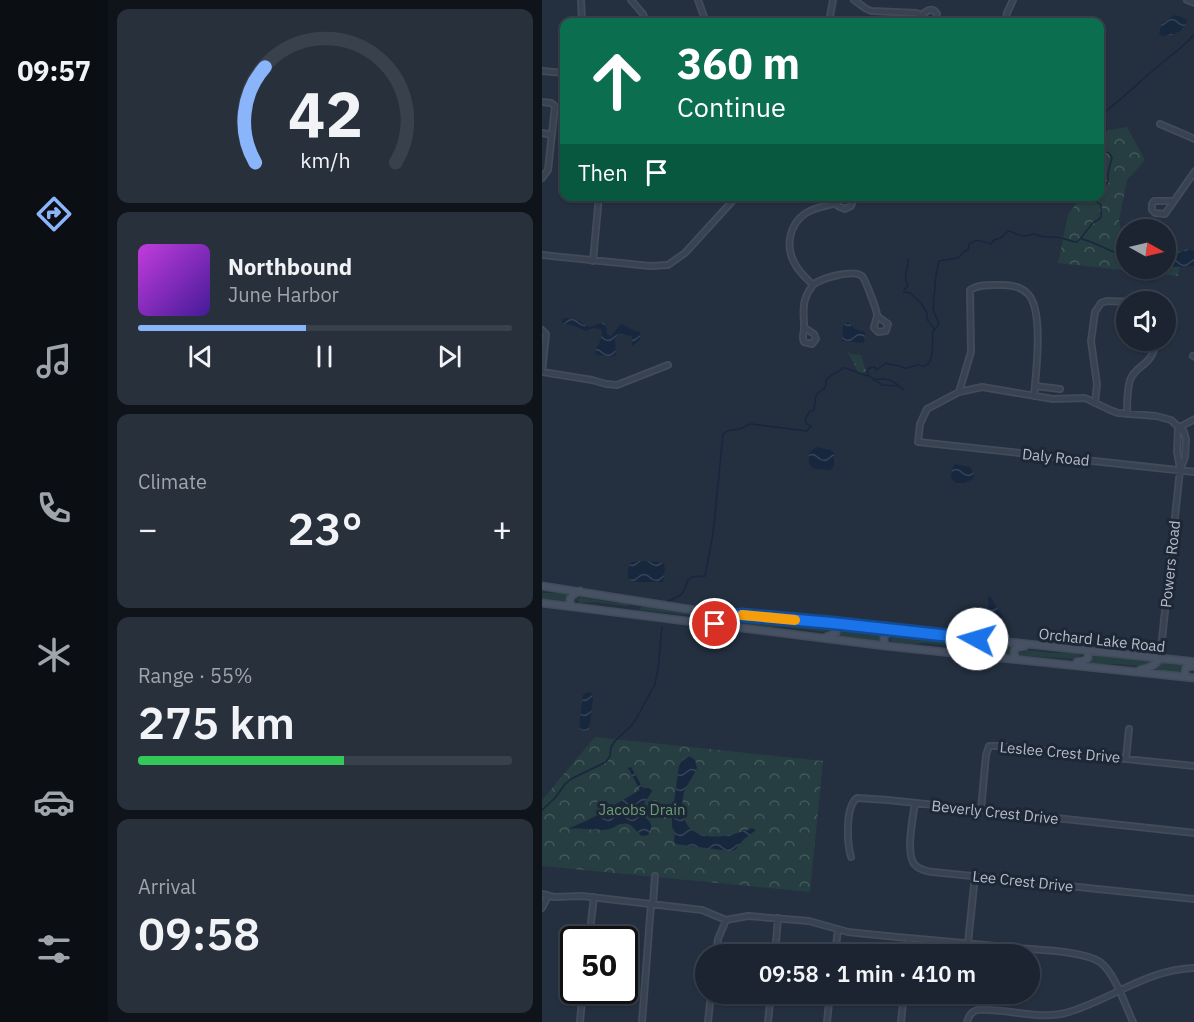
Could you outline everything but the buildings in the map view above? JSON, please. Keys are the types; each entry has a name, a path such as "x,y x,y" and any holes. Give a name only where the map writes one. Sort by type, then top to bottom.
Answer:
{"main road":[{"name":"Orchard Lake Road","path":"542,586 713,613 909,631 1160,658 1194,664"},
{"path":"572,606 569,599 580,591"},
{"path":"632,614 635,606 633,600"},
{"name":"Orchard Lake Road","path":"542,603 886,646 1194,678"},
{"path":"715,624 720,618 742,615"},
{"path":"822,638 836,633 836,626 832,623"},
{"path":"886,646 884,639 886,634 909,631"},
{"path":"962,653 976,649 977,639"},
{"path":"1016,658 1015,648 1035,645"},
{"path":"1065,664 1084,661 1088,656 1086,651"},
{"path":"1134,671 1152,666 1160,658"},
{"path":"1186,677 1186,667 1194,664"}],"street":[{"path":"581,0 582,18"},
{"path":"631,0 644,18"},
{"path":"698,0 705,18"},
{"path":"830,18 833,0"},
{"path":"854,0 871,11 905,12 922,15 925,18"},
{"path":"1006,18 1013,0"},
{"path":"1187,0 1194,3"},
{"path":"922,15 928,10 935,11 936,18"},
{"path":"542,71 560,73"},
{"path":"542,102 555,106 548,170 542,178"},
{"path":"1160,124 1194,139"},
{"path":"542,134 552,135"},
{"path":"1173,201 1157,200 1152,204 1152,210 1155,213 1165,214 1194,171"},
{"path":"593,261 599,201"},
{"path":"542,255 650,266 668,265 685,253 732,201"},
{"path":"814,285 795,264 789,247 791,234 804,215 837,203 842,209 847,209 852,201"},
{"path":"805,328 806,296 814,285 851,272 861,275 867,284 877,316"},
{"path":"1034,396 1037,332 1036,310 1033,301 1028,294 1013,286 975,286 970,290 969,295 971,352 959,392 982,387 1034,396 1053,399 1085,398 1110,410 1171,420 1184,432 1186,442 1185,457 1180,470"},
{"path":"1095,403 1097,384 1091,341 1095,312 1101,303 1116,301"},
{"path":"542,330 546,334 542,372 617,385 668,365"},
{"path":"1127,414 1131,378 1150,360 1154,351"},
{"path":"1035,386 1060,389"},
{"name":"Daly Road","path":"959,392 927,409 920,424 918,442 1194,472"},
{"path":"1178,428 1194,421"},
{"path":"1178,428 1177,452 1180,470"},
{"path":"1178,442 1186,442"},
{"name":"Powers Road","path":"1160,658 1180,470"},
{"path":"1126,759 1128,729"},
{"name":"Leslee Crest Drive","path":"982,810 986,755 989,746 1194,766"},
{"name":"Beverly Crest Drive","path":"851,856 847,845 848,830 851,804 857,798 1194,833"},
{"name":"Lee Crest Drive","path":"915,803 910,850 914,864 920,869 1194,900"},
{"path":"642,1022 655,876"},
{"path":"968,943 975,876"},
{"path":"542,894 594,897 702,910 726,920 748,916 778,918 819,923 838,930 909,939 1086,956 1102,963 1108,970 1133,1022"},
{"path":"542,908 548,896"},
{"path":"591,926 594,897"},
{"path":"776,944 778,918"},
{"path":"717,944 726,920"},
{"path":"836,944 838,930"},
{"path":"909,939 909,944"},
{"path":"967,1022 969,1016 977,1010 1043,1015 1067,1013 1161,973 1194,968"},
{"path":"580,1022 582,1004"},
{"path":"708,1022 710,1004"},
{"path":"767,1022 769,1004"},
{"path":"827,1022 829,1004"},
{"path":"901,1022 903,1004"}],"green space":[{"path":"1127,127 1145,160 1127,180 1119,219 1116,219 1116,269 1058,263 1068,215 1078,201 1104,201 1104,131"},
{"path":"1182,250 1178,276 1176,276 1176,252"},
{"path":"847,350 851,354 861,355 866,371 858,372"},
{"path":"542,593 568,593 566,601 542,599"},
{"path":"580,597 629,603 629,606 596,602 579,603 575,599"},
{"path":"642,606 712,617 640,610"},
{"path":"723,620 769,621 828,626 831,629 825,632"},
{"path":"841,627 883,632 881,641 839,636"},
{"path":"896,636 938,640 954,639 971,641 974,645 968,648 892,642 890,639"},
{"path":"984,643 1013,646 1010,655 982,652"},
{"path":"1026,650 1079,653 1082,656 1076,659 1020,656 1020,652"},
{"path":"1093,655 1148,660 1148,664 1136,666 1090,663"},
{"path":"1163,662 1182,664 1179,673 1154,671"},
{"name":"Jacobs Drain","path":"595,737 823,761 810,892 542,866 542,800"}],"water":[{"path":"1175,15 1187,20 1184,28 1174,34 1161,36 1159,33 1162,23"},
{"path":"1187,249 1194,251 1194,266 1176,267 1177,254"},
{"path":"568,318 590,327 603,322 607,334 611,336 621,324 640,332 640,340 632,346 632,336 618,334 615,338 616,355 611,357 595,354 601,340 601,329 593,328 586,331 563,323 562,319"},
{"path":"848,322 855,329 865,332 864,343 842,341 843,326"},
{"path":"816,447 831,450 834,453 834,466 830,470 814,469 809,464 809,453"},
{"path":"955,464 970,467 974,474 973,479 965,483 956,483 951,478"},
{"path":"631,562 664,564 663,582 632,582 628,577 628,569"},
{"path":"990,596 1003,617 1001,621 995,622 989,619 988,597"},
{"path":"587,692 592,693 593,699 589,730 583,731 579,728 583,695"},
{"path":"689,756 695,760 697,768 683,797 683,813 687,824 694,831 715,837 752,828 756,830 735,850 676,844 674,841 672,816 679,766 683,759"},
{"path":"631,767 643,788 653,788 642,810 651,826 648,835 642,836 628,824 620,824 605,830 570,829 640,790 628,768"}],"waterway":[{"path":"1104,119 1106,111 1181,48 1195,33"},
{"path":"1104,119 1106,128 1104,140"},
{"path":"1104,152 1112,157 1108,182 1104,185"},
{"path":"668,601 682,594 688,580 692,577 705,576 713,534 723,434 751,424 807,431 811,426 805,419 814,409 817,394 824,389 826,380 843,368 867,376 868,369 875,367 876,370 886,363 905,368 928,364 933,346 933,332 939,324 933,309 939,261 958,258 968,250 969,244 975,241 991,244 1008,231 1022,236 1035,234 1077,242 1101,217 1101,205 1095,201"},
{"path":"1082,239 1116,253"},
{"path":"908,259 906,276 908,286 904,292 910,293 921,303 934,329"},
{"path":"868,375 882,385 899,386"},
{"path":"873,380 890,380 904,390"},
{"path":"542,810 571,779 606,762 615,741 636,719 655,684 662,627"}],"slow traffic":[{"path":"742,615 795,620"}],"route":[{"path":"715,624 720,618 742,615 977,639"}]}
